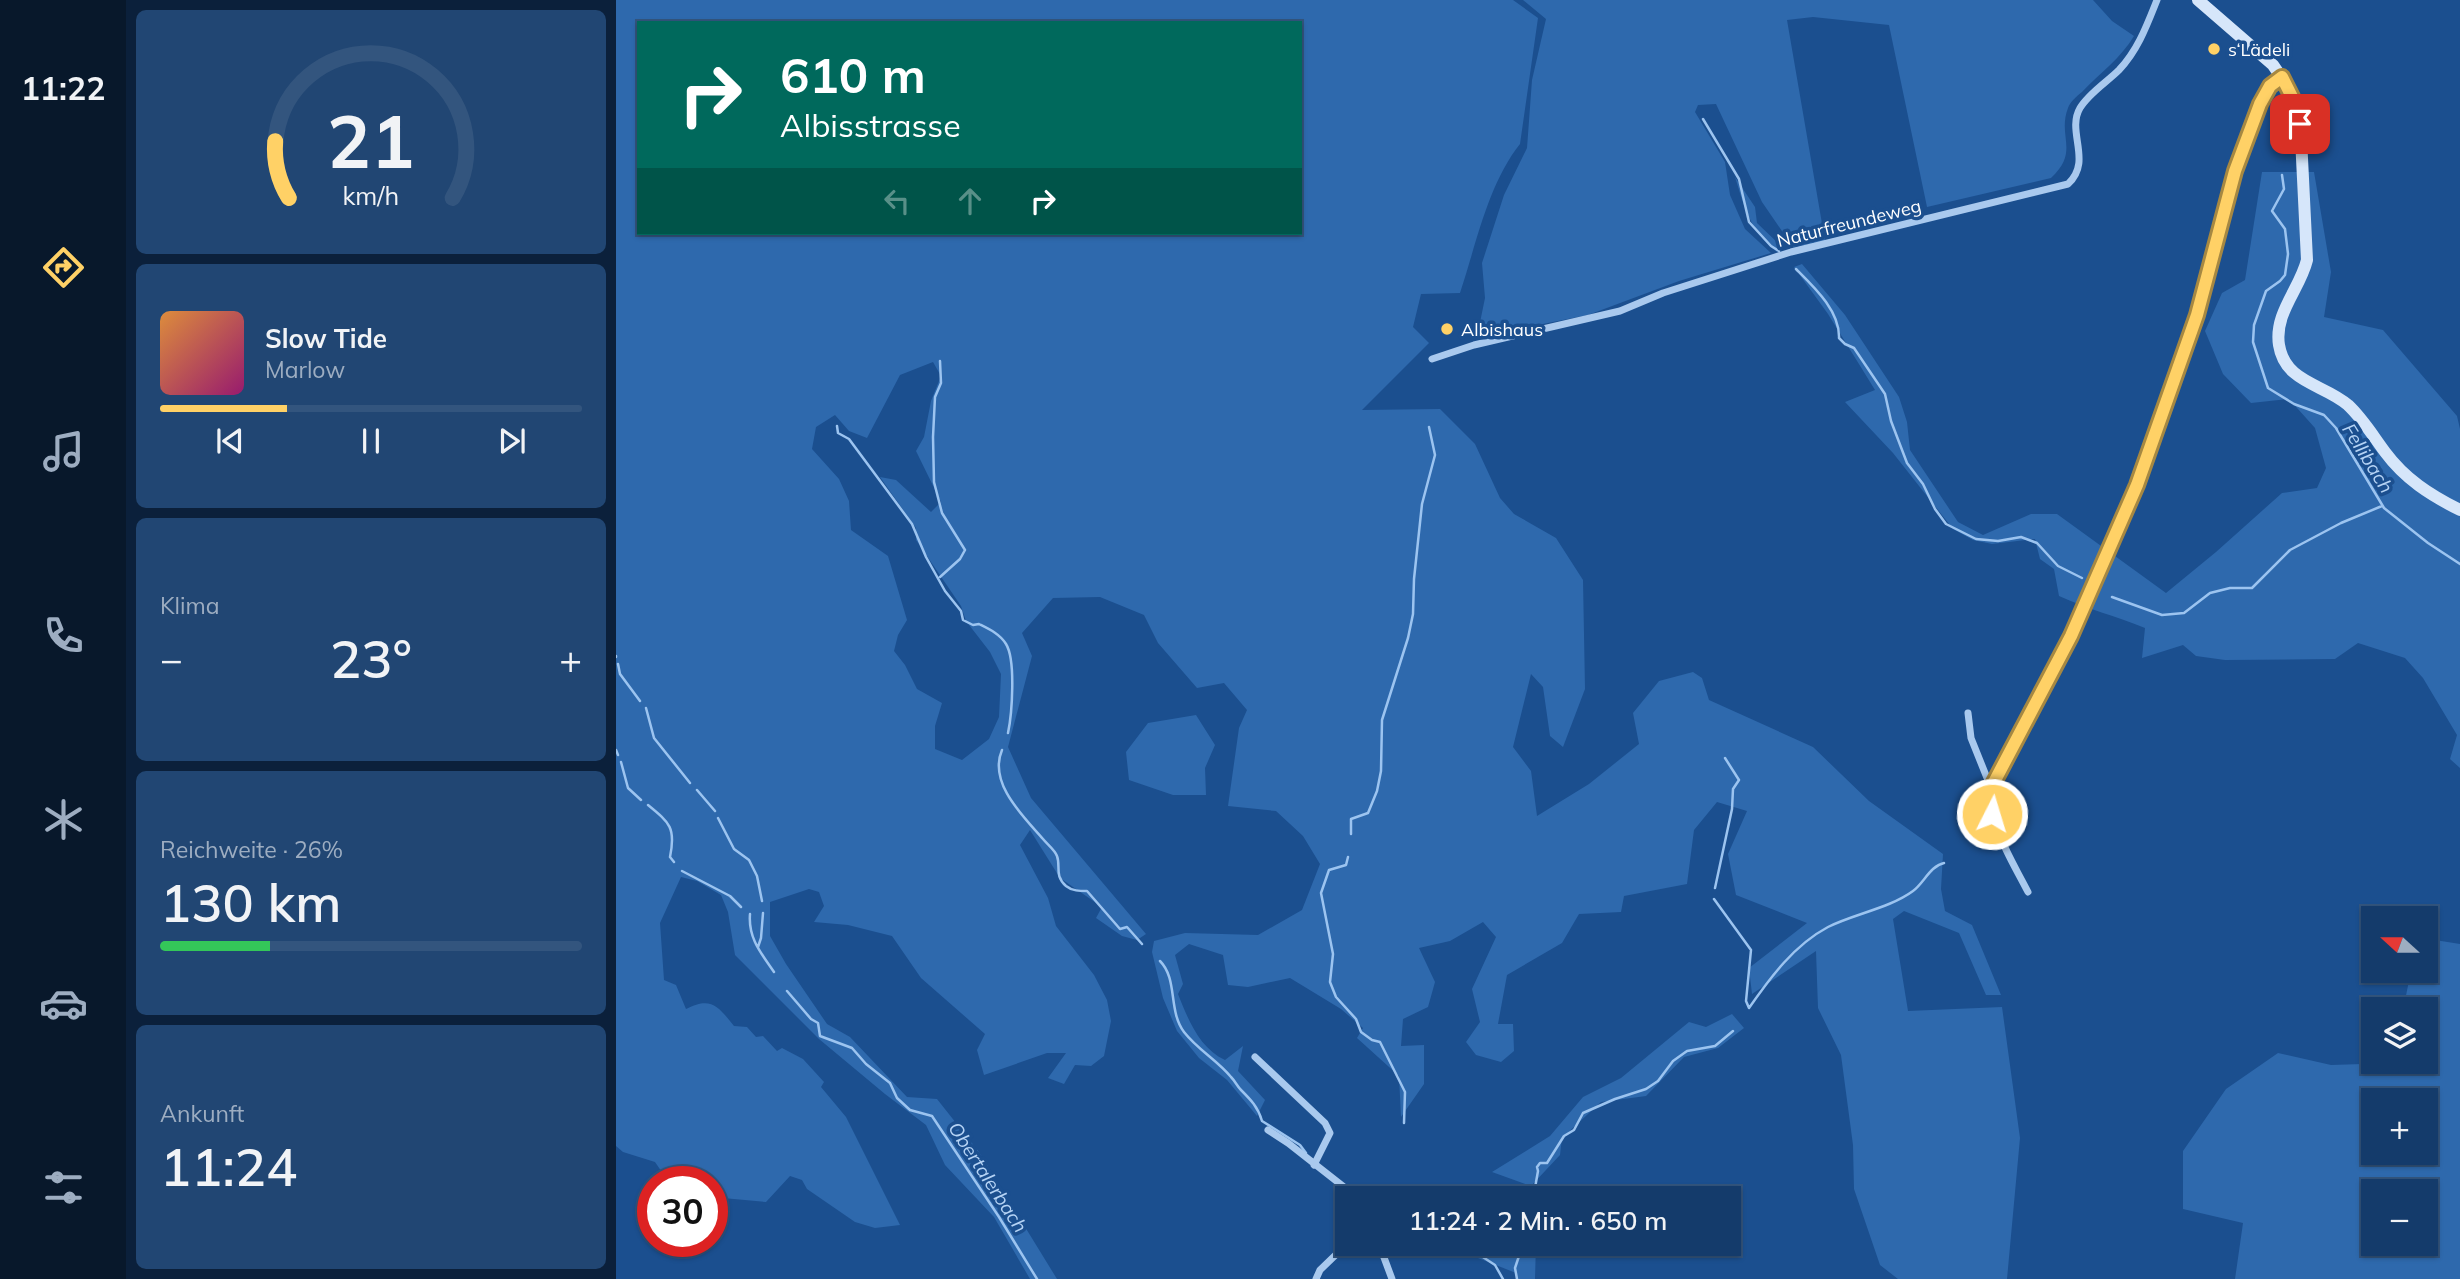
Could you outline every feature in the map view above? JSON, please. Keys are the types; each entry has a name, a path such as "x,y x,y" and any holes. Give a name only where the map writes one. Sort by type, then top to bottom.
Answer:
{"main road":[{"path":"2198,0 2264,56 2282,77 2296,105 2300,124 2307,249 2304,271 2280,319 2279,348 2285,362 2296,375 2344,401 2361,418 2384,451 2410,480 2439,500 2460,510"}],"street":[{"name":"Naturfreundeweg","path":"1432,359 1474,345 1620,311 1664,293 1791,253 2068,184 2078,171 2077,124 2080,108 2132,55 2144,35 2157,0"},
{"path":"1991,788 2071,636 2137,485 2197,315 2235,171 2260,104 2270,86 2282,77"},
{"path":"1968,713 1971,738 1991,788 1992,814 2001,841 2028,892"},
{"path":"1255,1057 1325,1122 1330,1132 1314,1165"},
{"path":"1268,1130 1343,1186"},
{"path":"1317,1279 1320,1270 1335,1256"},
{"path":"1383,1256 1392,1279"}],"shaded area":[{"path":"616,0 1513,0 1538,18 1520,144 1499,177 1491,196 1460,293 1421,294 1413,327 1429,343 1362,410 1440,409 1475,444 1500,498 1514,514 1556,538 1583,580 1585,689 1563,747 1550,736 1543,687 1531,674 1513,747 1531,771 1537,816 1589,784 1639,744 1633,713 1659,681 1693,672 1702,678 1709,700 1813,747 1869,801 1943,854 1941,889 1945,911 1972,925 2001,995 1986,995 1959,933 1904,911 1893,919 1908,1011 2002,1007 2020,1138 2007,1279 1898,1279 1880,1265 1854,1189 1853,1145 1841,1055 1818,1008 1816,951 1752,994 1749,968 1807,923 1736,895 1728,854 1747,811 1717,802 1694,830 1687,884 1624,896 1621,912 1579,914 1562,943 1507,975 1498,1024 1513,1024 1514,1051 1501,1062 1476,1055 1466,1042 1480,1022 1472,989 1496,937 1483,922 1450,941 1419,948 1435,982 1428,1007 1403,1019 1401,1046 1424,1045 1424,1084 1401,1117 1399,1076 1357,1038 1363,1028 1341,1009 1290,978 1248,987 1228,985 1223,955 1189,944 1175,955 1183,984 1178,994 1196,1032 1216,1055 1225,1060 1243,1046 1238,1071 1265,1100 1257,1116 1227,1080 1199,1058 1177,1031 1163,998 1152,952 1154,941 1185,933 1258,935 1302,910 1320,864 1303,836 1276,811 1228,806 1239,728 1247,710 1224,683 1197,688 1158,643 1144,615 1100,597 1053,598 1022,633 1032,656 1008,747 1031,798 1146,934 1137,940 1122,936 1096,918 1102,907 1060,878 1030,830 1020,845 1048,898 1056,926 1094,975 1107,1000 1111,1021 1104,1056 1091,1066 1075,1065 1064,1084 1048,1078 1066,1053 1047,1053 984,1075 977,1050 985,1034 921,978 892,936 848,925 814,922 824,906 819,892 809,889 770,902 770,936 827,1024 850,1037 907,1097 937,1099 979,1152 1057,1279 1030,1279 994,1217 945,1165 926,1125 819,1039 735,955 728,912 721,895 697,881 681,877 660,923 664,980 676,985 686,1009 702,1003 713,1005 734,1026 747,1027 756,1037 763,1036 777,1051 782,1048 803,1059 824,1082 821,1087 846,1117 900,1225 875,1228 855,1222 807,1189 802,1180 790,1176 766,1202 728,1198 728,1166 658,1166 655,1162 623,1152 616,1146","holes":["933,362 941,376 931,401 924,437 916,451 941,502 931,512 896,480 880,477 916,528 916,540 961,606 966,621 990,652 1001,674 999,717 989,739 962,760 935,749 935,726 942,703 917,689 905,665 894,651 898,635 907,620 888,556 851,530 849,501 839,479 812,449 816,427 835,415 849,431 867,438 900,375"]},
{"path":"1523,0 2093,0 2112,21 2134,36 2117,58 2069,106 2065,118 2064,160 2051,178 1927,207 1889,25 1813,17 1787,20 1825,241 1793,247 1762,202 1716,104 1698,105 1695,112 1725,162 1730,195 1745,229 1771,253 1679,281 1588,315 1477,337 1485,298 1482,263 1504,195 1527,148 1532,80 1546,19"},
{"path":"2262,172 2314,172 2331,272 2324,317 2383,330 2457,416 2460,429 2460,768 2450,759 2457,735 2423,678 2405,658 2358,643 2335,659 2225,660 2196,656 2183,645 2142,658 2145,628 2059,596 2054,569 2040,559 2035,539 1992,544 1973,540 1953,529 1893,453 1845,402 1875,390 1828,314 1794,267 1802,264 1845,315 1899,397 1907,422 1910,450 1958,522 1983,535 2031,514 2057,514 2166,593 2282,493 2317,488 2326,468 2315,428 2289,399 2251,403 2223,374 2205,331 2222,293 2245,280"},
{"path":"1735,177 1755,207 1757,223 1781,246 1777,252 1754,227"},
{"path":"1196,715 1215,745 1205,768 1206,795 1173,795 1129,780 1126,752 1148,723"},
{"path":"2438,940 2460,944 2460,1279 2235,1279 2243,1223 2183,1209 2183,1151 2226,1089 2278,1053 2331,1065 2361,1064 2361,1074 2438,1074 2438,997 2406,997 2408,984 2438,984"},
{"path":"1732,1014 1744,1028 1718,1048 1684,1057 1646,1096 1601,1102 1562,1138 1560,1155 1531,1186 1492,1172 1550,1136 1583,1097 1621,1078 1689,1022 1706,1027"},
{"path":"1475,1256 1536,1256 1535,1279 1517,1279 1516,1273"}],"waterway":[{"path":"1703,119 1739,179 1749,222 1779,251"},
{"name":"Fellibach","path":"2282,175 2284,189 2272,211 2285,229 2288,254 2285,275 2266,291 2254,325 2253,342 2268,388 2294,404 2324,415 2336,428 2384,508 2460,564"},
{"path":"1796,269 1825,300 1835,318 1839,338 1854,348 1885,394 1891,421 1907,463 1923,484 1946,524 1976,539 1998,541 2021,537 2037,543 2058,566 2082,578"},
{"path":"940,361 941,383 935,397 933,437 934,482 942,513 965,550 960,559 940,577"},
{"path":"837,426 838,433 849,439 912,524 926,557 945,591 961,611 963,620 990,630 1006,644 1012,674 1008,733"},
{"path":"1351,834 1351,819 1368,813 1377,791 1381,771 1382,720 1413,614 1422,504 1435,455 1429,427"},
{"path":"2112,597 2162,615 2184,613 2210,593 2230,588 2252,588 2290,550 2341,523 2382,506"},
{"path":"618,664 620,674 640,701"},
{"path":"646,708 654,738 690,783"},
{"path":"616,750 618,755"},
{"path":"1002,750 999,762 1004,787 1018,809 1056,854 1062,882 1071,889 1087,891 1120,929 1127,927 1142,944"},
{"path":"1715,888 1732,809 1733,789 1739,780 1725,758"},
{"path":"621,762 628,788 641,800"},
{"path":"697,790 715,811"},
{"path":"648,805 670,827 670,857 674,862"},
{"path":"718,818 734,849 749,860 757,876 762,901"},
{"path":"1348,857 1346,865 1329,870 1321,893 1333,954 1330,982 1336,997 1356,1019 1361,1032 1380,1042 1405,1092 1404,1123"},
{"path":"1749,1008 1784,963 1816,934 1838,922 1904,897 1944,863"},
{"path":"682,871 730,896 741,907"},
{"path":"1714,899 1751,950 1746,1001 1749,1008"},
{"path":"758,947 763,913"},
{"path":"750,914 753,938 774,972"},
{"path":"1160,961 1166,968 1176,1015 1184,1032 1220,1065 1254,1104 1262,1121 1300,1145 1306,1153"},
{"name":"Obertalerbach","path":"787,991 811,1019 818,1023 820,1036 852,1048 866,1064 890,1083 897,1098 910,1110 932,1116 1037,1279"},
{"path":"1535,1186 1537,1167 1540,1163 1547,1163 1564,1136 1574,1130 1583,1113 1646,1089 1658,1081 1673,1061 1687,1051 1715,1046 1733,1031"},
{"path":"1481,1256 1495,1265 1503,1279"},
{"path":"1517,1279 1515,1268 1519,1256"}],"place":[{"name":"s‘Lädeli","path":"2214,49"},
{"name":"Albishaus","path":"1447,329"}],"route":[{"path":"1992,814 1991,788 2071,636 2137,485 2197,315 2235,171 2260,104 2270,86 2282,77 2296,105 2300,124"}]}
